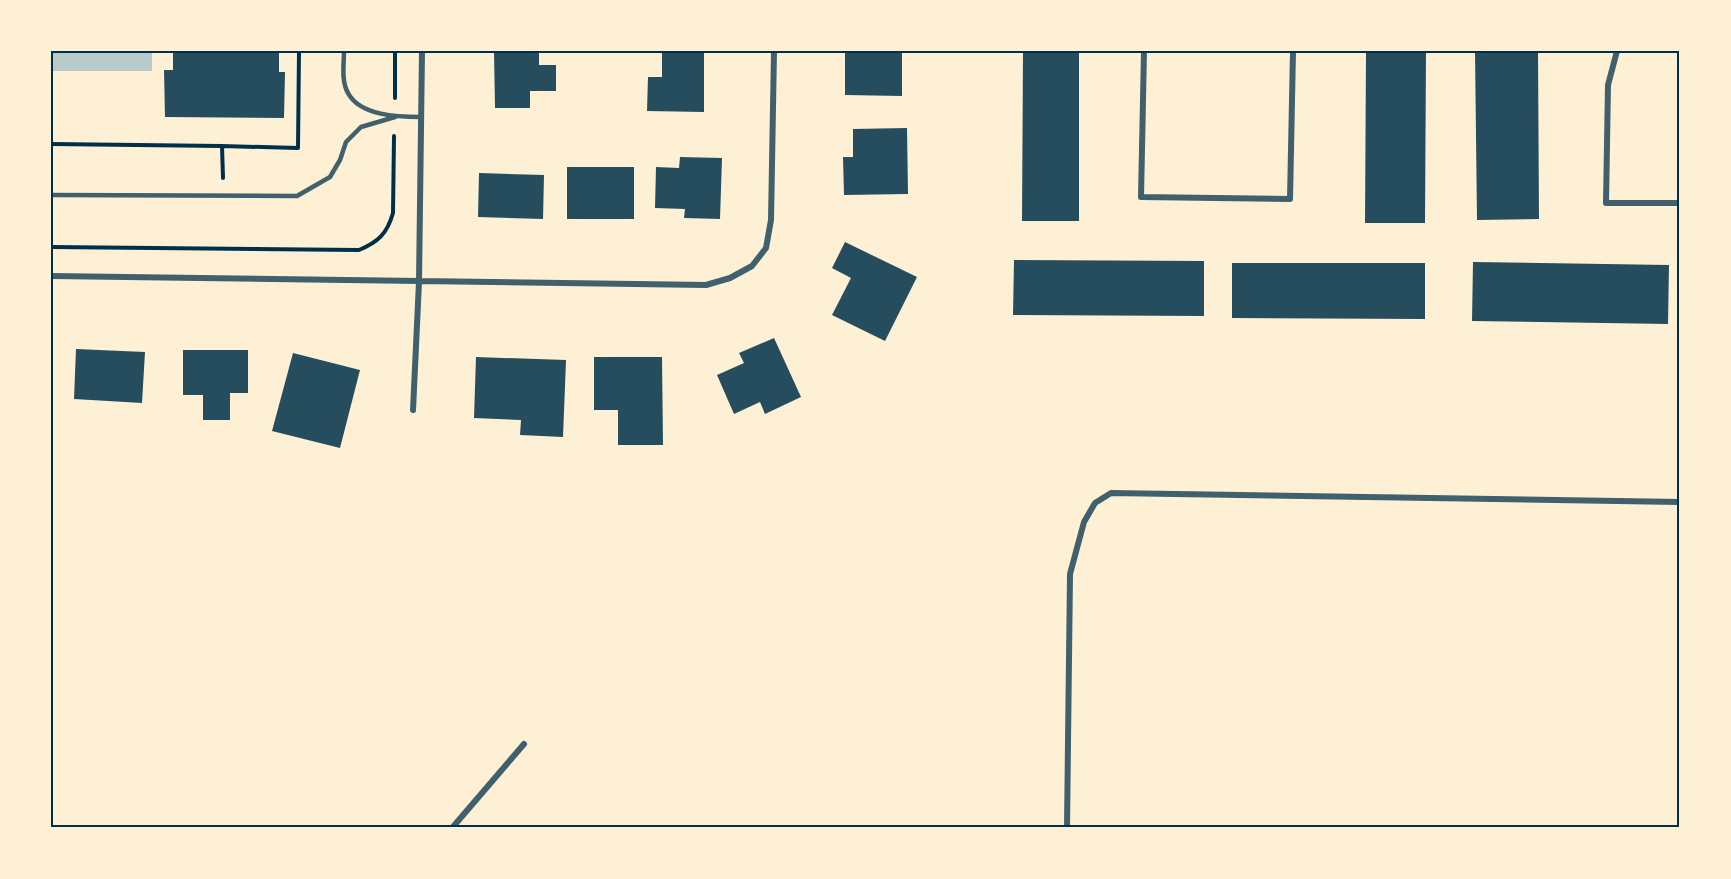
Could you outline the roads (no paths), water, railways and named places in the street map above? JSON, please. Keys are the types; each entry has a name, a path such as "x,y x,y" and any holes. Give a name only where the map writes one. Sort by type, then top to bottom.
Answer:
{"street":[{"path":"413,410 419,282 422,51"},
{"path":"51,276 706,285 730,278 752,266 766,248 771,220 774,51"},
{"path":"1144,51 1141,197 1290,200 1293,51"},
{"path":"1617,51 1608,85 1606,203 1680,203"},
{"path":"1067,828 1070,574 1084,522 1095,503 1111,494 1680,502"},
{"path":"452,828 524,744"}],"lane":[{"path":"344,51 344,81 348,93 355,102 362,106 395,117"},
{"path":"51,195 297,196 330,177 340,160 346,142 361,127 395,117 422,117"}]}
